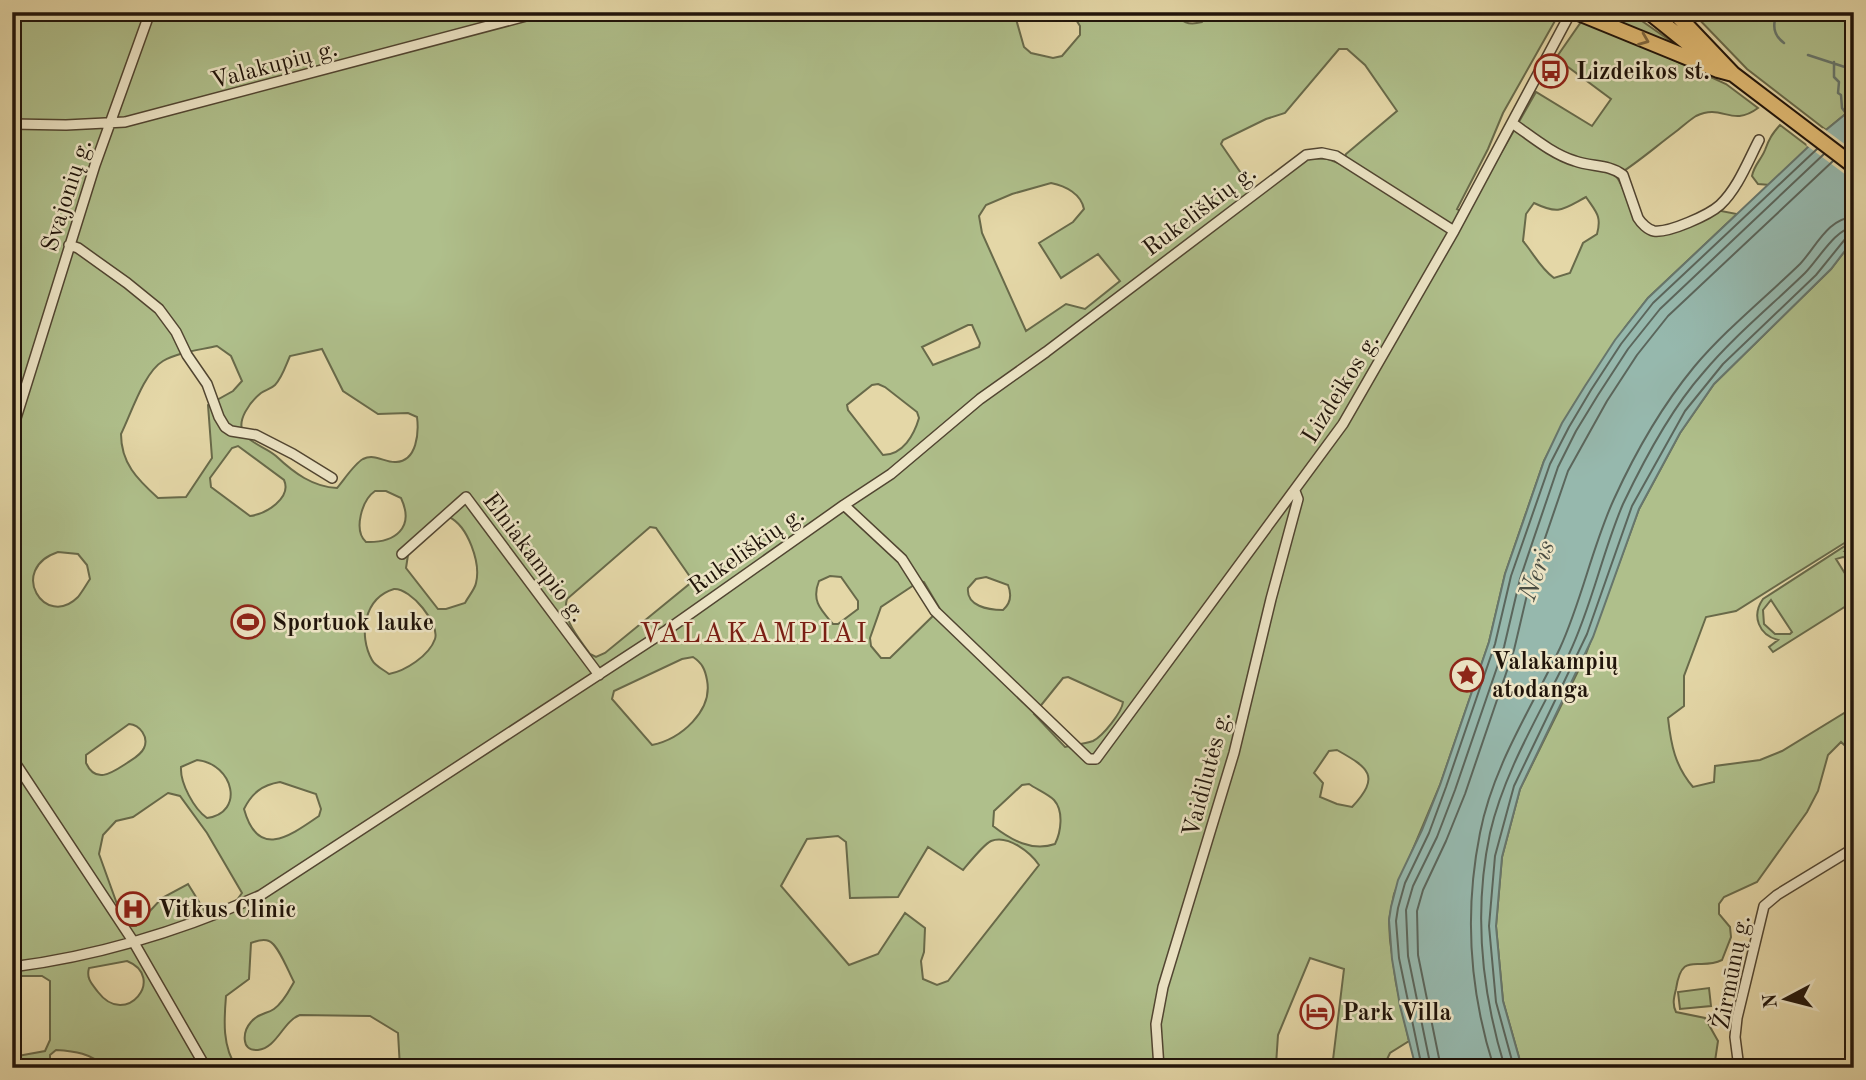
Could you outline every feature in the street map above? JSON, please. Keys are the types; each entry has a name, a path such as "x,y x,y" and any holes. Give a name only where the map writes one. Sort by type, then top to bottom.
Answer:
{"main road":[{"path":"1576,12 1733,74"},
{"path":"1649,12 1714,64 1733,74"},
{"path":"1674,12 1733,74 1854,166"}],"street":[{"name":"Svajonių g.","path":"12,431 69,245 150,12"},
{"name":"Valakupių g.","path":"12,124 110,123 144,118 541,12"},
{"name":"Lizdeikos g.","path":"844,505 902,559 934,611 1089,759 1099,757 1343,424 1454,231 1571,12"},
{"path":"1512,123 1564,157 1611,168 1623,175 1637,218 1653,231 1672,229 1718,206 1738,180 1759,140"},
{"name":"Rukeliškių g.","path":"12,967 65,959 133,941 214,916 261,895 599,675 891,474 980,399 1306,155 1322,153 1336,156 1454,231"},
{"path":"69,245 78,248 159,309 207,384 225,427 231,431 256,435 332,478"},
{"name":"Vaidilutės g.","path":"1159,1068 1156,1024 1163,987 1234,753 1270,599 1297,499 1295,491"},
{"name":"Elniakampio g.","path":"402,554 466,497 599,675"},
{"path":"12,758 133,941 206,1068"},
{"name":"Žirmūnų g.","path":"1739,1068 1735,1037 1737,1018 1764,906 1777,895 1854,848"}],"green space":[{"path":"12,12 1014,12 1024,47 1031,53 1053,58 1062,56 1080,35 1080,26 1071,12 1172,12 1182,21 1193,24 1202,22 1208,12 1560,12 1503,113 1457,209 1466,214 1536,92 1592,126 1611,99 1556,58 1581,22 1628,39 1726,84 1758,108 1741,116 1713,112 1696,116 1616,176 1636,220 1647,232 1716,210 1737,214 1648,298 1626,326 1573,406 1544,461 1505,574 1489,642 1440,785 1394,894 1389,920 1390,940 1409,1041 1390,1053 1383,1068 1332,1068 1344,969 1310,958 1278,1035 1276,1065 1281,1068 400,1068 398,1033 370,1016 300,1015 289,1023 270,1045 258,1050 248,1047 245,1035 248,1026 254,1019 277,1006 286,997 294,982 276,947 269,941 260,940 251,943 249,979 226,996 226,1042 237,1068 105,1068 89,1056 56,1050 50,1055 50,1068 12,1068 12,1057 45,1051 50,1040 50,981 42,976 12,976","holes":["1339,49 1347,49 1365,65 1397,111 1346,154 1343,165 1328,159 1307,158 1256,195 1221,144 1223,140 1285,113","1051,183 1062,186 1076,195 1084,209 1073,222 1039,243 1061,278 1098,254 1120,281 1085,309 1066,304 1026,331 982,233 979,216 986,205","1586,197 1597,214 1599,223 1597,234 1583,243 1570,273 1554,278 1523,241 1526,214 1534,203 1549,209 1560,209","968,325 972,325 980,343 979,347 933,365 922,347","217,346 231,356 242,381 233,391 208,405 212,458 186,497 158,498 143,484 127,462 121,434 144,384 156,366 169,358","322,349 343,391 378,414 408,413 417,417 418,431 412,452 408,457 396,462 367,457 353,468 337,488 312,482 248,438 242,430 241,424 249,406 261,393 272,388 282,375 290,356","878,384 917,412 919,418 907,443 896,452 883,455 848,410 847,405 872,385","238,446 284,480 281,499 263,512 250,516 211,487 210,478 232,448","375,491 386,491 401,498 405,509 404,525 400,532 386,540 366,542 360,530 363,508","449,517 462,528 472,546 477,575 475,585 465,603 438,609 406,568 408,555 443,519","650,527 656,528 693,581 605,653 596,657 590,654 576,635 567,614 567,599","58,552 78,554 87,565 90,579 78,597 66,605 54,606 44,602 36,593 33,582 35,571 43,560","830,576 841,577 858,601 858,609 838,624 833,624 821,610 816,594 819,581","986,577 1008,585 1010,592 1009,602 1003,610 979,606 971,599 968,588 976,579","920,581 924,582 940,609 890,658 881,658 871,646 870,638 881,607","394,589 401,590 416,600 429,616 435,639 428,651 416,662 389,674 373,662 368,650 365,640 366,618 376,600","693,657 704,669 708,691 700,713 674,737 652,745 612,699 614,691 682,659","1068,677 1123,702 1107,729 1090,742 1065,747 1034,714 1063,678","129,724 140,729 145,744 139,755 111,773 95,774 86,763 86,755","1337,750 1348,756 1367,774 1366,788 1352,807 1320,797 1323,783 1314,773 1329,751","197,760 210,763 220,770 226,779 230,799 227,807 219,814 207,818 197,808 185,788 181,767","280,782 316,794 321,809 319,816 286,836 266,839 250,825 244,809 258,791","1029,784 1057,805 1060,822 1055,844 1030,846 993,826 994,811 1022,785","168,793 180,796 207,833 242,893 234,904 206,913 188,884 162,898 136,926 129,926 121,915 99,854 103,835 116,821 133,817","838,836 846,842 850,898 898,897 928,847 963,870 988,843 1005,840 1025,850 1039,865 948,981 937,985 923,979 921,961 925,928 905,913 878,954 849,965 781,886 807,839","127,961 138,968 143,978 143,988 130,1003 120,1005 109,1002 89,978 89,968"]},
{"path":"1583,12 1629,12 1682,49"},
{"path":"1692,12 1854,12 1854,107 1826,130 1747,69"},
{"path":"1780,125 1809,147 1770,185 1758,184 1752,176 1753,172"},
{"path":"1854,239 1854,537 1736,611 1706,617 1684,676 1684,706 1668,718 1675,755 1693,787 1714,782 1715,766 1760,760 1782,751 1854,707 1854,754 1841,742 1828,755 1818,791 1807,812 1757,882 1724,897 1719,904 1719,914 1730,927 1731,937 1722,960 1687,965 1682,969 1674,998 1675,1009 1676,1012 1705,1018 1718,1041 1714,1068 1522,1068 1503,1001 1496,926 1502,857 1520,789 1584,659 1639,509 1680,433 1714,384 1831,269"},
{"path":"1848,544 1850,547 1845,551 1854,552 1854,559 1836,559 1854,588 1854,601 1773,652 1769,647 1778,640 1766,634 1757,618 1763,599","holes":["1771,600 1792,632 1775,634 1764,624 1763,610"]},
{"path":"1709,988 1711,1006 1680,1009 1678,992"}],"water":[{"name":"Neris","path":"1854,107 1854,239 1831,269 1714,384 1680,433 1639,509 1593,637 1520,789 1502,857 1496,926 1503,1001 1522,1068 1416,1068 1400,1006 1392,959 1389,920 1391,907 1398,880 1440,785 1489,642 1505,574 1544,461 1562,423 1585,386 1615,340 1648,298 1826,130"}],"pier":[{"path":"1823,128 1854,151 1854,181 1806,145"}],"waterway":[{"path":"1778,12 1775,29 1784,43"},
{"path":"1808,55 1854,70"},
{"path":"1834,62 1834,77 1839,82 1838,93 1841,95 1842,108 1848,116"}],"place":[{"name":"Lizdeikos st.","path":"1551,71"},
{"name":"Sportuok lauke","path":"248,622"},
{"name":"Valakampių atodanga","path":"1467,675"},
{"name":"Vitkus Clinic","path":"133,909"},
{"name":"Park Villa","path":"1317,1012"}],"district":[{"name":"VALAKAMPIAI","path":"754,632"}]}
